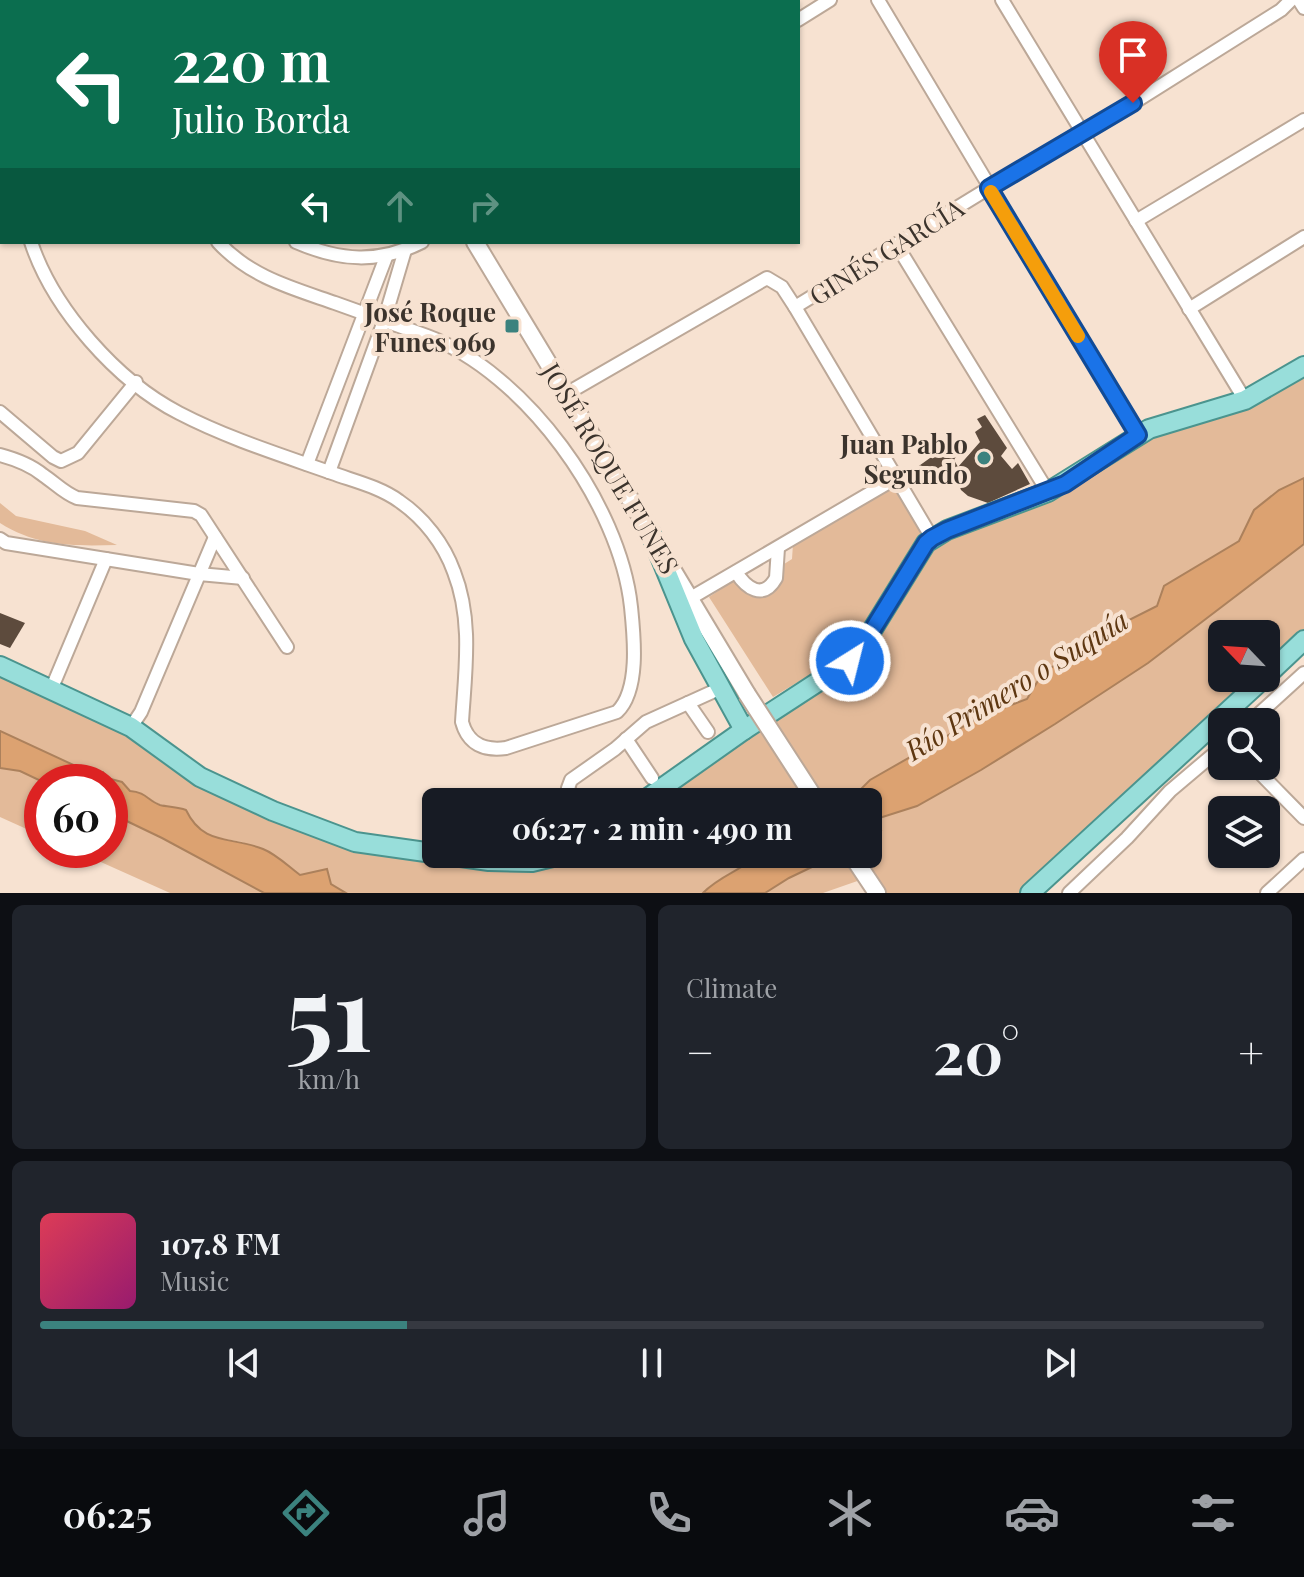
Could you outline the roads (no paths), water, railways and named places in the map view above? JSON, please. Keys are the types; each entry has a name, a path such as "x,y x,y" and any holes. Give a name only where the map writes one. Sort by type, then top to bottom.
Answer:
{"main road":[{"name":"JOSÉ ROQUE FUNES","path":"476,244 689,599 808,788"},
{"path":"662,788 858,653 932,538 1048,492 1149,429 1245,400 1304,366"},
{"path":"650,532 694,639 744,730"},
{"path":"1280,663 1304,640"},
{"path":"0,666 131,727 200,777 273,811 355,842 422,852"},
{"path":"1238,708 1252,692"},
{"path":"1030,893 1208,740"},
{"path":"860,868 872,888"}],"street":[{"path":"800,19 830,0"},
{"path":"878,0 1138,435"},
{"path":"1002,0 1245,400"},
{"name":"GINÉS GARCÍA","path":"566,394 767,278 782,287 795,307 989,188 1084,134 1281,10 1291,0"},
{"path":"1299,0 1304,8"},
{"path":"1136,221 1304,120"},
{"path":"1189,309 1304,237"},
{"path":"32,244 42,269 89,340 136,382 178,413 384,492 421,518 455,572 466,622 462,722 470,739 488,749 506,748 617,712 628,696 634,641 627,580 607,527 582,479 536,413 486,367 447,344 259,275 220,244"},
{"path":"301,244 328,254 366,258 386,257 418,244"},
{"path":"896,244 1048,492"},
{"path":"329,472 384,321 405,250"},
{"path":"307,464 386,257"},
{"path":"795,307 932,538"},
{"path":"0,412 61,461 78,453 136,382"},
{"path":"0,455 22,462 68,495 84,501 194,511 201,515 287,647"},
{"path":"689,599 896,478"},
{"path":"131,727 141,712 215,537"},
{"path":"0,556 3,541 199,574 243,578"},
{"path":"736,572 748,587 763,591 776,578 778,548"},
{"path":"51,690 106,559"},
{"path":"1265,708 1304,673"},
{"path":"568,788 571,780 646,722 721,688"},
{"path":"688,703 708,732"},
{"path":"626,739 652,778"},
{"path":"1069,893 1127,838 1179,782 1208,758"},
{"path":"1267,780 1304,818"},
{"path":"1267,893 1304,859"}],"place":[{"name":"José Roque Funes 969","path":"512,326"},
{"name":"Juan Pablo Segundo","path":"984,458"}],"water label":[{"name":"Río Primero o Suquía","path":"1016,684"}]}
